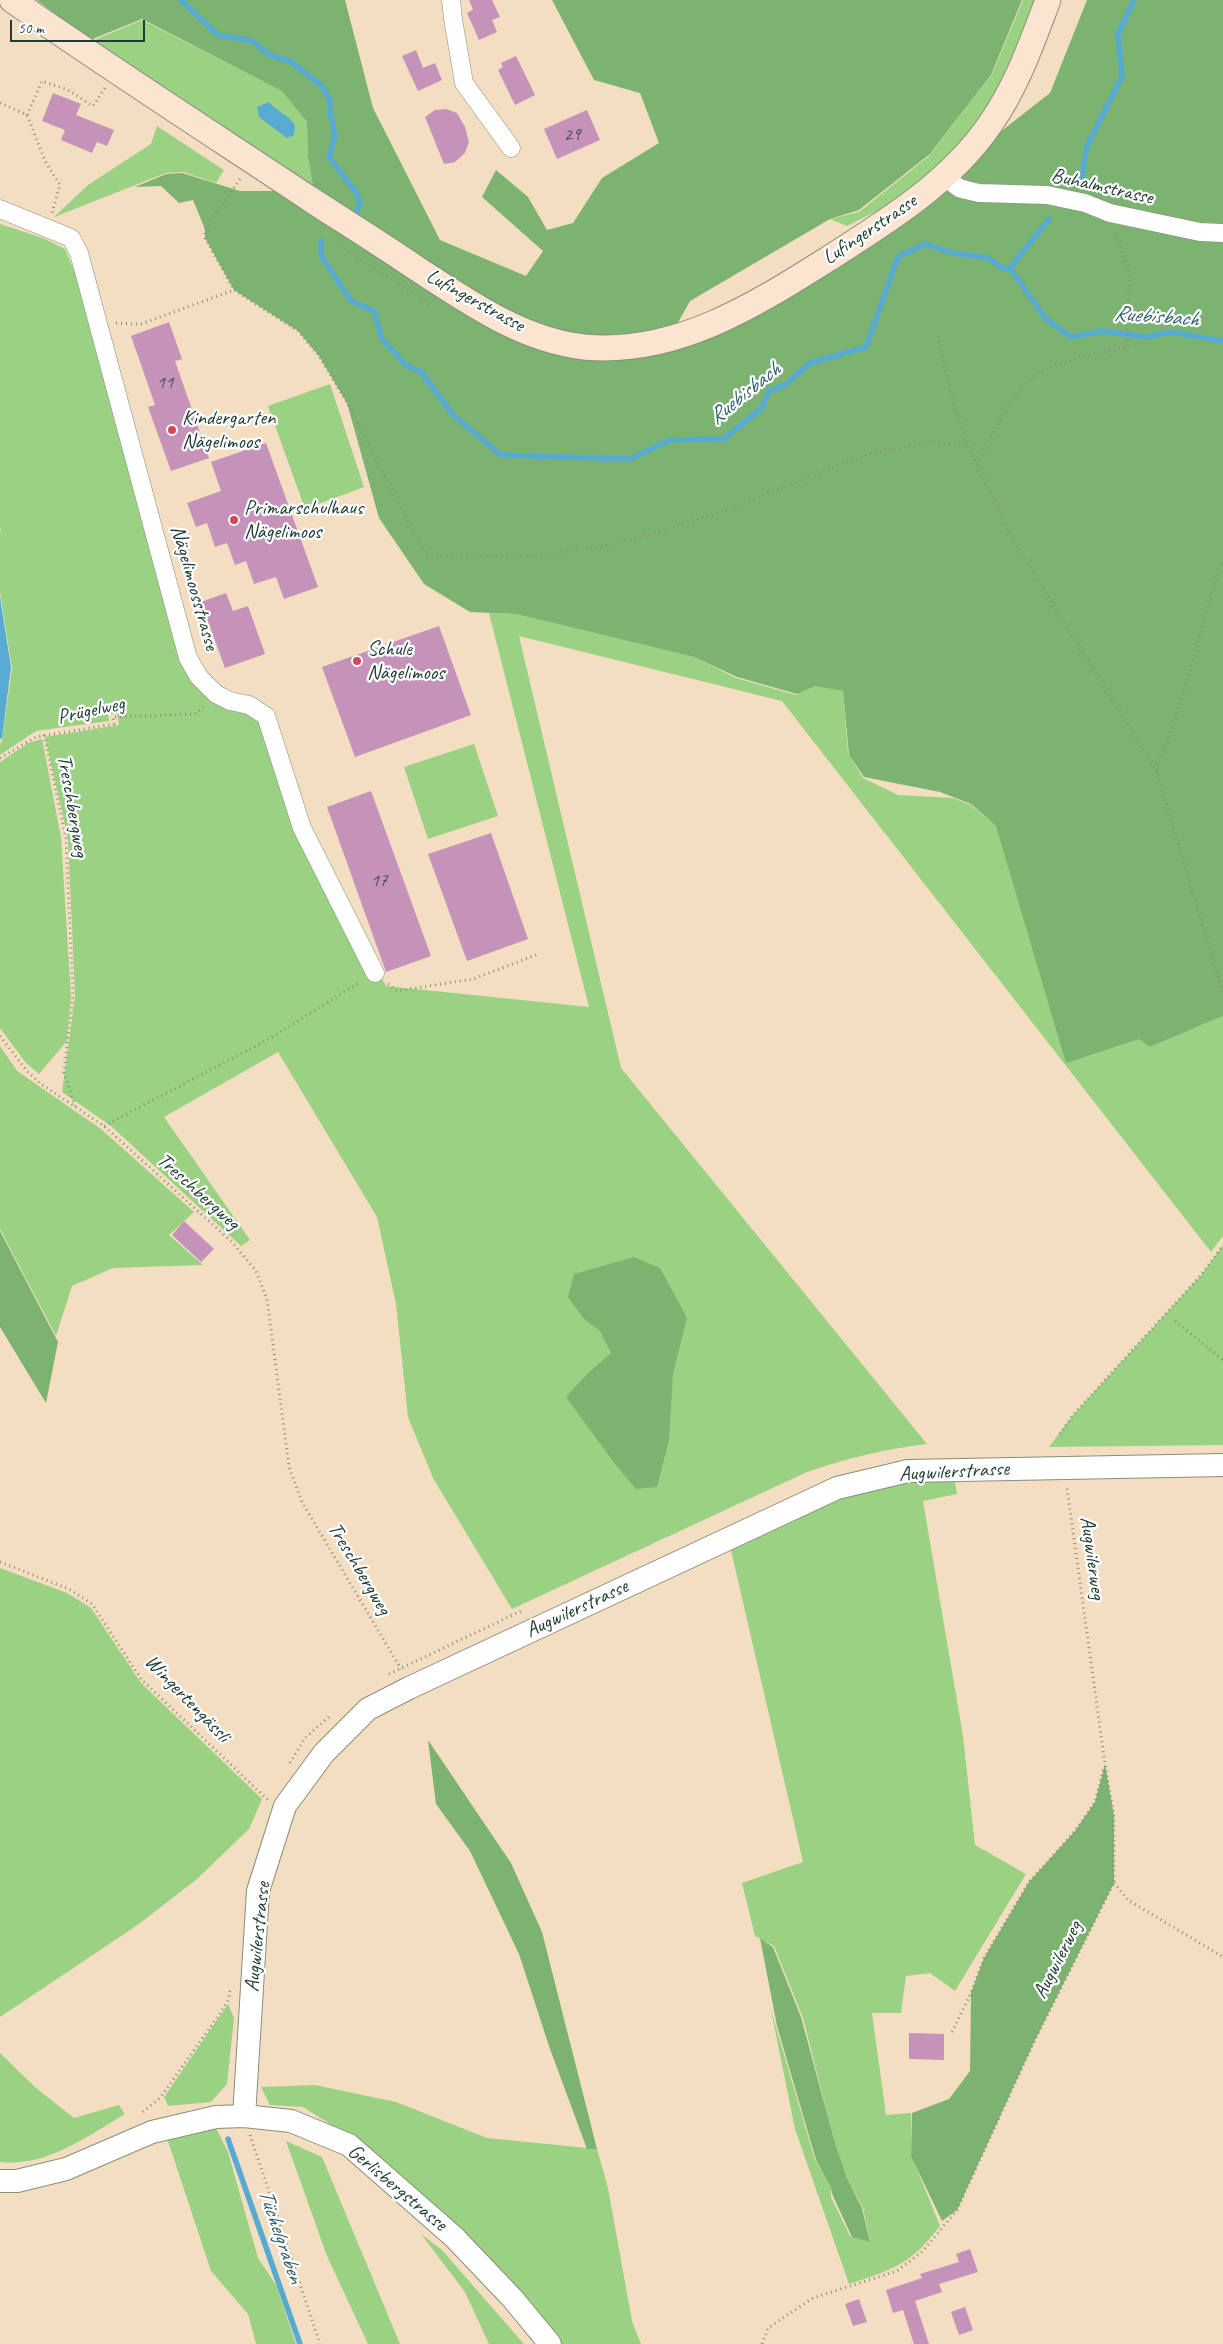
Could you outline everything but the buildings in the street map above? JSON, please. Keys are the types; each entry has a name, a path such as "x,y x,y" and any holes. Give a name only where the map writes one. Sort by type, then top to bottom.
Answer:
{"main road":[{"name":"Lufingerstrasse","path":"12,0 458,296 501,321 547,339 584,346 620,347 668,340 711,326 746,309 863,237 906,207 944,176 971,149 991,123 1011,90 1048,0"}],"street":[{"path":"452,0 452,19 464,83 512,148"},
{"name":"Buhalmstrasse","path":"944,176 960,188 979,193 1047,195 1086,202 1110,213 1200,232 1223,233"},
{"name":"Nägelimoosstrasse","path":"0,209 71,238 79,253 188,658 199,677 216,694 249,705 266,716 302,828 375,973"},
{"name":"Augwilerstrasse","path":"250,2127 258,1891 272,1801 368,1709 409,1688 837,1488 908,1471 1223,1465"},
{"name":"Gerlisbergstrasse","path":"0,2181 17,2181 66,2170 152,2132 216,2117 250,2127 291,2121 349,2145 454,2237 514,2299 550,2344"}],"path":[{"path":"27,115 42,82 68,90 93,106 106,86"},
{"path":"98,82 114,92"},
{"path":"0,103 27,115 45,161 60,185 47,227"},
{"path":"242,176 205,230 205,238 234,290 298,331 319,356 347,404 426,554 450,557 541,555 611,545 724,511 871,454 930,442 968,446"},
{"path":"977,465 1011,402 1025,383 1058,364 1128,346 1126,322 1130,276 1110,213"},
{"path":"333,241 438,309"},
{"path":"98,322 141,324 234,290"},
{"path":"938,336 955,408 968,446 1016,545 1156,770 1223,993"},
{"path":"1156,770 1184,692 1219,569 1223,561"},
{"name":"Prügelweg","path":"0,758 28,740 44,735 114,724 113,718 195,714 216,694"},
{"name":"Treschbergweg","path":"44,735 66,838 73,996 64,1072 75,1106 104,1126 232,1242 256,1271 267,1299 289,1467 302,1502 400,1667 384,1676"},
{"path":"104,1126 270,1039 375,973 397,991 473,979 536,955"},
{"path":"0,1036 27,1071 41,1084 75,1106"},
{"path":"1060,1434 1072,1415 1202,1274 1223,1245"},
{"path":"1175,1321 1223,1360"},
{"name":"Augwilerweg","path":"762,2344 768,2328 813,2298 896,2271 923,2251 957,2210 1034,2042 1114,1883 1114,1816 1105,1764 1064,1467"},
{"name":"Wingertengässli","path":"0,1562 69,1589 92,1604 141,1679 272,1801"},
{"path":"286,1769 305,1738 332,1714"},
{"path":"952,2032 972,1994 984,1958 1029,1882 1075,1831 1095,1802 1105,1764"},
{"path":"1114,1883 1128,1900 1223,1957"},
{"path":"231,1980 229,1999 232,2007"},
{"path":"137,2116 160,2098 229,1999"},
{"path":"250,2127 320,2344"}],"green space":[{"path":"37,0 345,0 373,108 440,240 526,276 543,251 482,197 496,170 528,197 547,230 573,223 602,178 659,143 640,93 594,80 552,0 1022,0 991,75 930,154 859,210 830,219 690,301 669,339 746,309 944,176 1050,93 1087,0 1223,0 1223,1016 1150,1047 1139,1039 1066,1063 996,826 971,804 940,792 864,777 849,755 843,691 815,686 797,694 737,677 694,657 516,614 470,612 424,584 379,518 347,403 319,356 298,331 234,290 205,238 205,229 193,200 179,203 161,186 135,187 166,174 182,173 240,191 314,191 308,157 307,122 282,91 142,19 90,40"},
{"path":"1023,0 1036,0 1004,79 979,121 945,162 904,197 847,226 830,219 859,212 929,156 992,74"},
{"path":"142,20 283,91 307,122 308,157 314,190 89,42"},
{"path":"157,126 224,170 216,183 183,172 166,173 54,217 88,185 151,144"},
{"path":"0,224 43,238 65,249 76,275 186,673 216,700 258,719 297,827 386,986 589,1007 489,613 516,614 694,657 736,678 796,695 813,685 843,691 848,753 863,778 898,795 953,798 971,805 996,826 1139,1038 1150,1047 1223,1016 1223,1236 1211,1252 782,701 519,636 621,1068 927,1444 837,1462 807,1472 512,1609 433,1478 408,1417 396,1304 377,1217 278,1052 164,1117 250,1240 241,1246 111,1126 62,1092 75,996 68,838 45,737 119,725 117,714 108,714 109,721 36,731 0,755 0,739 1,746 12,668 0,593 0,529 3,535 0,527"},
{"path":"330,384 364,487 305,509 268,406"},
{"path":"42,739 61,837 71,996 67,1041 39,1074 26,1063 0,1028 0,762 28,743"},
{"path":"474,744 498,816 428,839 404,767"},
{"path":"0,1046 17,1071 101,1129 194,1212 169,1235 203,1265 113,1268 72,1286 56,1336 0,1229"},
{"path":"0,1231 58,1342 46,1403 0,1327"},
{"path":"1223,1245 1223,1445 1049,1447 1073,1415 1202,1274"},
{"path":"634,1257 660,1268 687,1318 673,1373 669,1440 657,1487 636,1489 615,1464 566,1397 587,1374 611,1353 600,1331 584,1319 568,1297 574,1274"},
{"path":"954,1477 957,1494 923,1501 963,1736 975,1845 1026,1874 955,1991 930,1973 906,1976 901,2013 872,2013 886,2115 911,2113 911,2154 940,2226 910,2258 890,2269 849,2284 795,2129 771,2010 815,2160 831,2185 831,2197 850,2236 870,2241 863,2208 847,2178 835,2144 803,2018 774,1946 755,1936 742,1883 803,1862 730,1546 817,1507 862,1491 909,1480"},
{"path":"0,1568 67,1593 91,1608 141,1683 262,1799 249,1829 197,1879 139,1924 0,2017"},
{"path":"428,1740 511,1863 542,1932 597,2149 587,2149 550,2049 519,1954 470,1851 436,1804"},
{"path":"1105,1764 1114,1816 1114,1883 1034,2042 957,2210 942,2221 911,2156 912,2113 949,2099 970,2071 971,1993 984,1958 1029,1882 1075,1831 1095,1802"},
{"path":"760,1938 773,1947 801,2017 835,2143 847,2178 862,2208 870,2242 852,2237 833,2196 830,2185 816,2160 777,2026"},
{"path":"228,2004 234,2018 227,2084 211,2102 168,2106 164,2097"},
{"path":"0,2053 36,2088 74,2118 119,2105 125,2114 81,2141 50,2155 34,2160 0,2162"},
{"path":"315,2085 396,2102 487,2138 597,2149 608,2188 632,2321 641,2344 562,2344 520,2291 457,2225 354,2139 303,2107 270,2105 261,2087"},
{"path":"215,2126 228,2152 258,2258 276,2285 296,2344 256,2344 248,2314 211,2271 167,2138"},
{"path":"286,2141 322,2157 400,2344 368,2344 327,2256"},
{"path":"421,2234 442,2250 524,2344 489,2344 465,2292"}],"water":[{"path":"269,102 295,125 294,135 287,138 259,117 257,107"},
{"path":"0,597 11,667 2,738 0,739"}],"waterway":[{"name":"Ruebisbach","path":"181,0 218,35 253,41 269,55 290,61 322,86 330,100 330,113 335,135 329,157 358,195 360,204 356,212"},
{"path":"1081,182 1087,146 1122,77 1118,34 1134,0"},
{"path":"1010,268 1049,219"},
{"name":"Ruebisbach","path":"321,241 321,256 351,301 374,311 382,339 406,365 421,372 454,416 501,455 630,459 670,440 724,439 762,408 769,391 785,385 810,363 866,347 898,257 925,244 953,253 988,258 1004,269 1010,268 1045,318 1071,337 1102,331 1146,337 1171,332 1223,341"},
{"name":"Tüchelgraben","path":"228,2139 300,2344"}],"place":[{"name":"Kindergarten Nägelimoos","path":"172,430"},
{"name":"Primarschulhaus Nägelimoos","path":"234,520"},
{"name":"Schule Nägelimoos","path":"357,661"}]}
